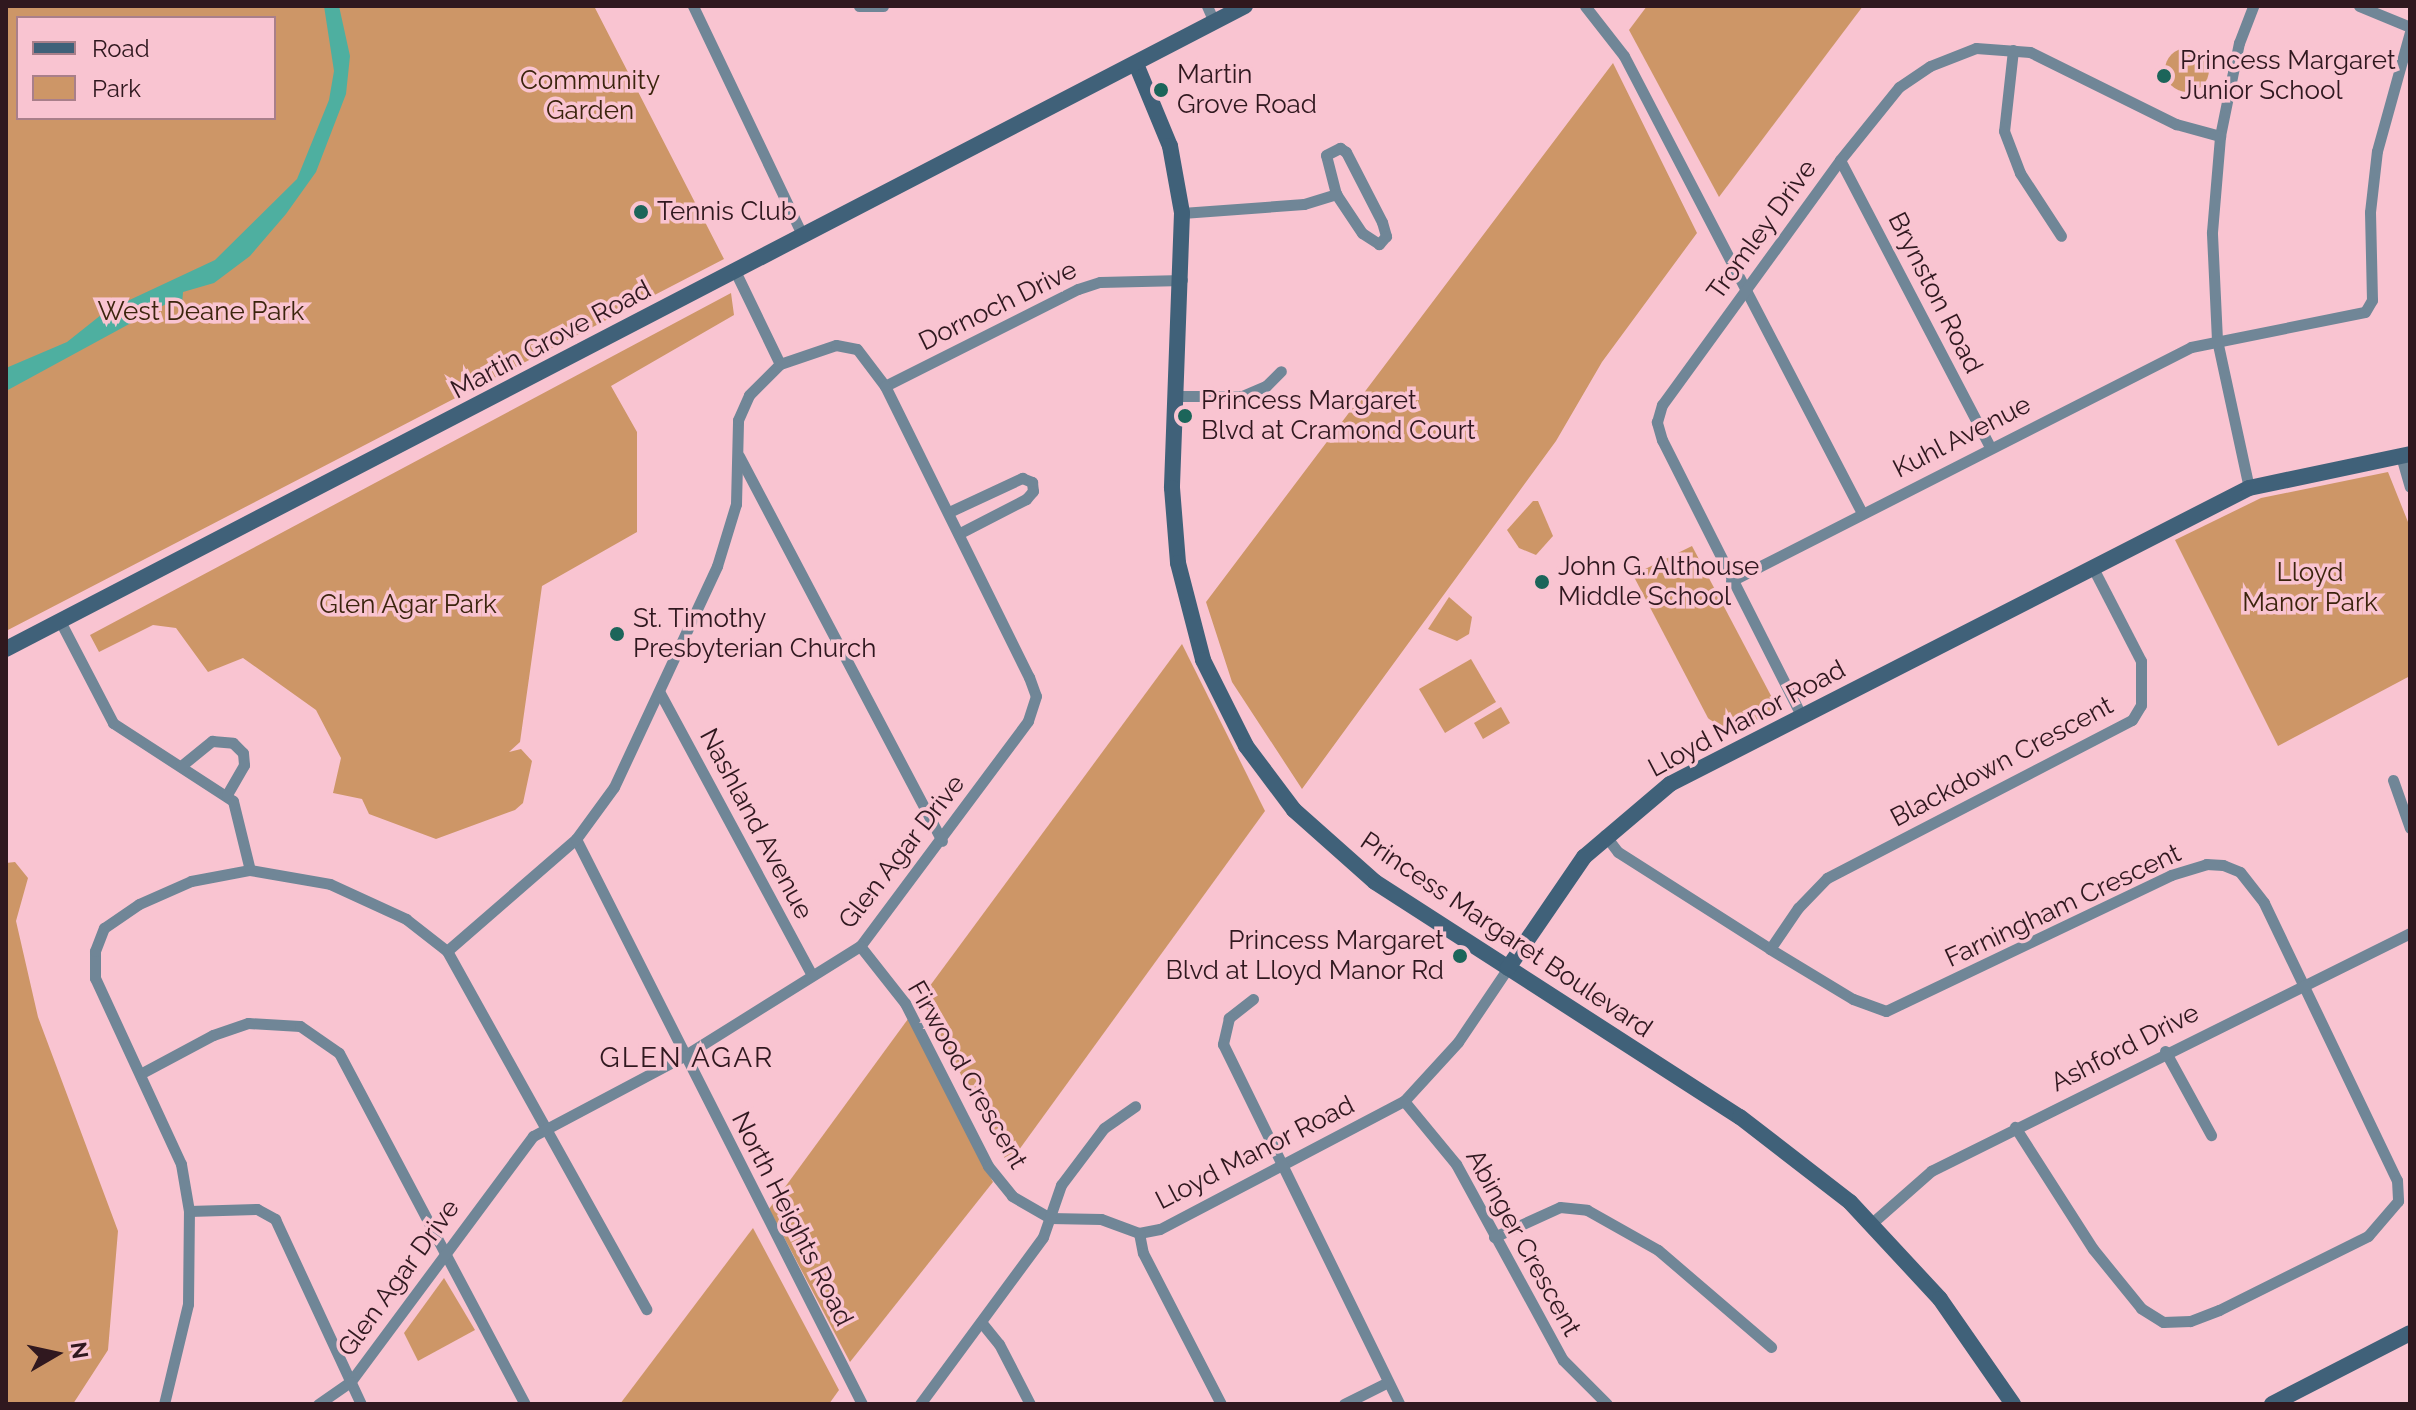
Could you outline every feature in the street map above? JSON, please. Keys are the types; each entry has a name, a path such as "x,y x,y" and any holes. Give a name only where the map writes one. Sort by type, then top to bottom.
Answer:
{"street":[{"path":"693,6 802,235"},
{"path":"859,6 883,6"},
{"path":"1207,6 1214,22"},
{"name":"Martin Grove Road","path":"6,649 1245,6"},
{"path":"1585,6 1618,43 1748,287 1862,513"},
{"path":"2249,488 2217,340 2212,232 2220,136 2239,43 2253,6"},
{"path":"2359,6 2410,29"},
{"name":"Kuhl Avenue","path":"1731,581 2191,347 2359,315 2370,308 2377,151 2410,29"},
{"name":"Tromley Drive","path":"1801,715 1731,581 1657,422 1662,405 1840,160 1892,95 1917,73 1976,48 2030,52 2176,124 2220,136"},
{"path":"2013,50 2004,131 2020,173 2061,236"},
{"name":"Princess Margaret Boulevard","path":"1136,64 1170,146 1182,213 1182,280 1172,488 1178,563 1203,660 1240,736 1294,810 1345,859 1740,1117 1872,1223 1959,1323 2013,1404"},
{"path":"1340,148 1382,222 1382,243 1369,241 1336,194 1326,155 1340,148"},
{"name":"Brynston Road","path":"1840,160 1990,447"},
{"path":"1182,213 1304,204 1336,194"},
{"path":"447,951 576,839 614,787 660,693 721,553 736,504 738,420 749,395 780,364 735,271"},
{"name":"Dornoch Drive","path":"885,386 1078,289 1100,282 1182,280"},
{"name":"Glen Agar Drive","path":"318,1404 350,1382 526,1142 547,1126 684,1056 860,946 942,841 1028,721 1036,696 960,533 885,386 857,349 836,345 780,364"},
{"path":"1176,396 1242,396 1266,386 1281,371"},
{"path":"737,452 942,841"},
{"path":"2405,455 2410,487"},
{"name":"Lloyd Manor Road","path":"1139,1233 1160,1229 1404,1101 1458,1042 1566,880 1605,835 1670,784 2249,488 2405,455"},
{"path":"949,512 1022,478 1032,482 1033,491 1026,499 960,533"},
{"name":"Blackdown Crescent","path":"1770,949 1798,908 1827,878 2132,720 2141,705 2141,661 2093,568"},
{"path":"60,621 113,723 227,794 237,811 250,870"},
{"name":"Nashland Avenue","path":"660,693 812,975"},
{"path":"181,766 212,741 233,743 243,753 244,765 227,794"},
{"path":"2393,780 2410,828"},
{"name":"Farningham Crescent","path":"1605,835 1618,852 1770,949 1853,999 1886,1011 2171,875 2215,864 2240,872 2264,903 2397,1180 2398,1201 2368,1236 2219,1310 2174,1323 2141,1308 2093,1249 2015,1127"},
{"name":"North Heights Road","path":"576,839 862,1404"},
{"path":"164,1404 188,1304 189,1211 181,1164 95,978 95,951 104,928 139,904 191,881 250,870 330,884 406,919 447,951 646,1309"},
{"name":"Ashford Drive","path":"1872,1223 1931,1171 2165,1051 2410,933"},
{"name":"Firwood Crescent","path":"860,946 905,1003 988,1166 1024,1206 1050,1218"},
{"path":"1253,999 1229,1018 1223,1044 1399,1404"},
{"path":"140,1074 213,1035 248,1023 300,1026 339,1053 447,1249 525,1404"},
{"path":"2165,1051 2211,1135"},
{"name":"Abinger Crescent","path":"1404,1101 1445,1146 1563,1360 1607,1404"},
{"path":"920,1404 1043,1237 1061,1185 1104,1128 1135,1106"},
{"path":"1494,1237 1547,1210 1576,1206 1587,1210 1658,1250 1771,1347"},
{"path":"189,1211 257,1209 275,1219 361,1404"},
{"path":"1050,1218 1101,1219 1139,1233 1143,1253 1221,1404"},
{"path":"981,1322 999,1344 1030,1404"},
{"path":"2272,1404 2410,1333"},
{"path":"1344,1404 1388,1382"}],"green space":[{"name":"West Deane Park","path":"6,6 594,6 724,259 6,631"},
{"path":"1647,6 1863,6 1719,197 1629,30"},
{"path":"2187,48 2203,54 2209,70 2203,86 2187,92 2171,86 2165,70 2171,54"},
{"path":"1613,63 1697,233 1602,362 1556,441 1302,789 1232,682 1206,602"},
{"name":"Glen Agar Park","path":"731,293 734,315 611,386 637,432 637,532 542,586 520,742 509,752 521,749 532,761 523,803 515,810 436,839 369,814 362,799 333,793 341,758 316,710 243,658 208,672 176,628 153,625 99,652 90,635"},
{"name":"Lloyd Manor Park","path":"2388,472 2410,527 2410,676 2278,746 2175,540 2261,498"},
{"path":"1533,501 1538,501 1553,536 1536,555 1519,548 1507,530"},
{"path":"1692,546 1778,709 1719,739 1633,575"},
{"path":"1449,597 1472,617 1469,634 1457,641 1428,629"},
{"path":"1182,644 1265,811 1008,1165 921,998"},
{"path":"1471,659 1496,702 1445,733 1419,689"},
{"path":"1501,707 1510,723 1483,739 1474,723"},
{"path":"15,862 28,878 16,921 38,1017 118,1231 108,1350 73,1404 6,1404 6,863"},
{"path":"908,1019 993,1182 850,1362 769,1209"},
{"path":"753,1228 839,1390 829,1404 620,1404"},
{"path":"444,1278 475,1330 418,1361 404,1333"}],"shaded area":[{"path":"324,6 339,6 350,56 346,94 316,172 286,214 250,256 214,283 183,292 182,305 166,304 6,391 6,368 67,342 106,311 215,260 297,179 329,100 334,71"}],"waterway":[{"path":"179,304 186,314"}],"place":[{"name":"Princess Margaret Junior School","path":"2164,76"},
{"name":"Martin Grove Road","path":"1161,90"},
{"name":"Tennis Club","path":"641,212"},
{"name":"Princess Margaret Blvd at Cramond Court","path":"1185,416"},
{"name":"John G. Althouse Middle School","path":"1542,582"},
{"name":"St. Timothy Presbyterian Church","path":"617,634"},
{"name":"Princess Margaret Blvd at Lloyd Manor Rd","path":"1460,956"}],"district":[{"name":"GLEN AGAR","path":"687,1058"}],"park label":[{"name":"Community Garden","path":"590,96"}]}
